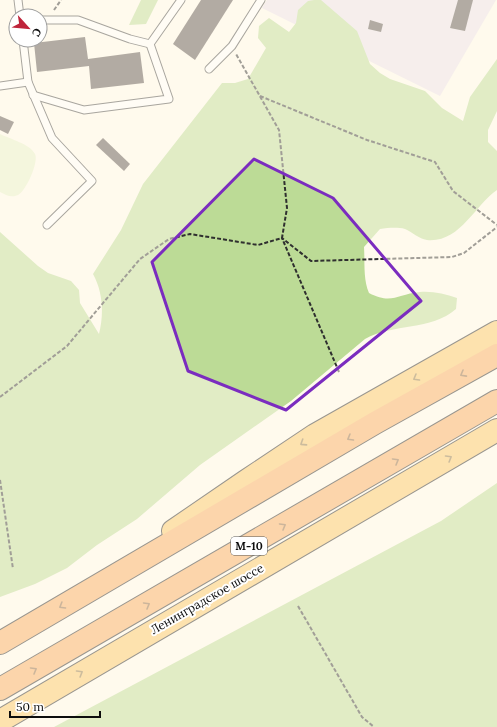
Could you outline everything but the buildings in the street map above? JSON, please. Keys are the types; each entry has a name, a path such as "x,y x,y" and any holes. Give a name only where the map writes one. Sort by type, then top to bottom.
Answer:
{"highway":[{"path":"0,643 368,427 497,355"},
{"name":"Ленинградское шоссе","path":"0,689 497,401"}],"main road":[{"path":"96,586 246,480 315,435 497,332"},
{"name":"Ленинградское шоссе","path":"0,721 497,430"}],"lane":[{"path":"150,44 181,0"},
{"path":"209,69 232,46 262,0"},
{"path":"48,20 78,20 130,39 150,44"},
{"path":"33,95 84,110 169,99 150,44"},
{"path":"24,48 28,82 52,138 92,181 46,225"},
{"path":"0,86 28,82"}],"path":[{"path":"232,46 280,130 287,208 282,238 339,372"},
{"path":"260,96 367,140 435,162 453,191 484,213 497,226 464,253 452,257 311,261 282,238"},
{"path":"0,397 67,346 140,259 169,239 190,234 258,244 282,238"},
{"path":"0,480 13,569"},
{"path":"298,606 362,717 374,727"}],"highlighted area":[{"path":"254,159 333,198 421,301 286,410 188,371 152,262"}],"shaded area":[{"path":"267,0 496,0 440,96 262,8"}],"green space":[{"path":"141,0 158,0 146,24 129,25"},
{"path":"321,0 357,31 370,64 380,73 390,79 425,91 442,108 463,121 470,97 497,59 497,111 488,130 488,142 497,151 497,190 458,230 449,236 427,240 405,229 380,229 364,247 365,276 369,293 383,298 394,298 420,292 439,293 457,298 456,309 435,321 376,334 365,339 291,401 200,465 137,519 97,545 67,568 35,584 0,597 0,232 48,273 71,281 79,290 80,303 99,334 102,319 102,303 99,288 93,274 121,230 143,184 222,83 235,83 248,79 266,48 258,38 259,26 269,18 289,32 296,23 298,10 308,1"},
{"path":"0,134 29,147 35,154 36,158 31,176 25,188 15,196 9,196 0,192"},
{"path":"497,483 497,727 54,727 441,521"}]}
